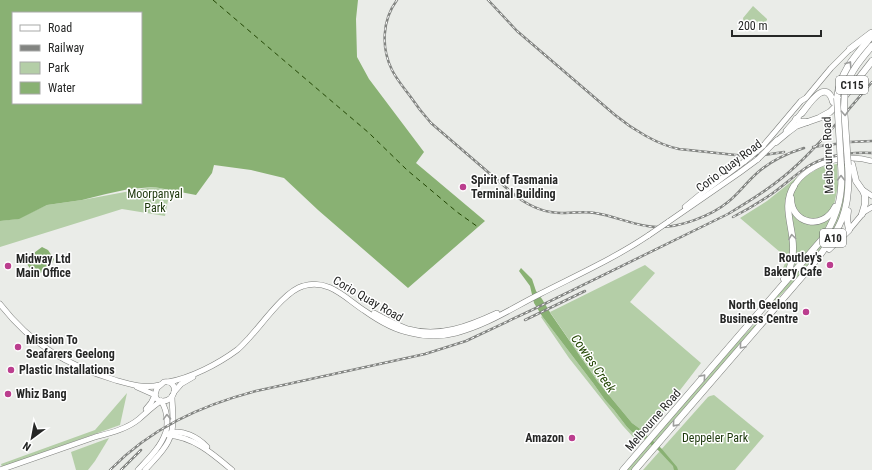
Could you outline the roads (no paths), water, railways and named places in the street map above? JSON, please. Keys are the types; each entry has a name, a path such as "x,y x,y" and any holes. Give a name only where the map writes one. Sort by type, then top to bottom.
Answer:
{"highway":[{"name":"C115","path":"850,49 872,32"},
{"path":"835,100 844,72 851,61 872,36"},
{"name":"Melbourne Road","path":"635,470 812,264 838,229 843,219 848,200 850,164 846,138 844,101 845,88 851,73 872,46"},
{"name":"C115","path":"776,142 793,128 819,118 833,110 872,61"},
{"name":"C115","path":"802,113 821,92 829,94 835,100 839,131"},
{"path":"796,119 801,122 808,121"},
{"name":"Melbourne Road","path":"623,470 761,311 819,243 828,230 837,212 841,191 839,131"},
{"path":"850,164 856,181 864,194 865,200 862,214"},
{"path":"812,264 825,254 849,230 847,218 852,191 849,172"},
{"path":"794,186 791,198 793,209 800,217 813,222 822,221 830,215 836,207 841,191"},
{"path":"771,298 787,274 792,260 794,248 788,205 790,194 794,186"},
{"path":"761,311 767,316"}],"main road":[{"name":"Corio Quay Road","path":"668,222 690,202 763,146 801,101 806,98 831,68 850,49"},
{"name":"Corio Quay Road","path":"168,382 220,362 238,349 250,337 281,299 295,287 305,283 321,282 329,284 368,310 391,322 422,334 445,335 470,329 496,318 625,250 739,173 758,159 776,142 802,113 806,105 806,98"},
{"path":"790,114 796,119"},
{"path":"794,186 801,177 810,170 830,161 856,159 872,161"},
{"path":"862,189 872,196"},
{"path":"849,230 862,214 872,207"},
{"path":"0,304 11,318 40,344 53,353 87,371 131,384 149,387 160,385"},
{"name":"Corio Quay Road","path":"173,394 181,384 202,370"},
{"name":"C115","path":"95,437 137,418 148,407 160,385 164,382 168,382"},
{"path":"145,470 163,449 172,434 174,386 168,382"},
{"path":"131,384 155,395 166,408 167,412 167,428 165,435 155,450 138,470"},
{"name":"C115","path":"0,470 131,425 154,406 161,401 168,399 173,394"},
{"path":"165,435 178,432 193,436 202,442 232,470"}],"water":[{"path":"0,0 358,0 356,19 357,57 369,79 424,152 416,163 485,221 408,288 318,210 284,178 251,170 214,165 212,173 196,195 154,187 129,189 82,200 47,205 19,219 0,221"},
{"path":"42,247 48,250 54,259 50,266 39,274 31,269 26,261 27,258"},
{"name":"Cowies Creek","path":"521,268 532,279 536,291 598,382 632,423 661,448 678,470 674,470 673,466 659,451 640,436 632,432 605,400 542,316 534,303 530,286 519,271"}],"railway":[{"path":"397,0 388,16 385,43 388,61 398,81 431,123 517,197 540,209 558,213 595,213 649,227 666,227 685,223 704,216 721,207 732,199 761,169 784,155 804,148"},
{"path":"488,0 517,31 615,115 629,126 654,140 679,149 745,156 784,152"},
{"path":"110,470 142,442 159,431 177,420 215,404 256,391 425,354 466,341 728,214 773,185 798,164 827,134 872,82"},
{"path":"813,147 850,142 872,141"},
{"path":"733,217 768,196 814,163 838,155 872,153"},
{"path":"525,320 585,291"},
{"path":"121,470 141,450"}],"place":[{"name":"Spirit of Tasmania Terminal Building","path":"463,187"},
{"name":"Routley's Bakery Cafe","path":"830,265"},
{"name":"Midway Ltd Main Office","path":"8,266"},
{"name":"North Geelong Business Centre","path":"806,312"},
{"name":"Mission To Seafarers Geelong","path":"18,347"},
{"name":"Plastic Installations","path":"11,370"},
{"name":"Whiz Bang","path":"8,394"},
{"name":"Amazon","path":"572,438"}],"park label":[{"name":"Moorpanyal Park","path":"155,201"},
{"name":"Deppeler Park","path":"715,438"}]}
